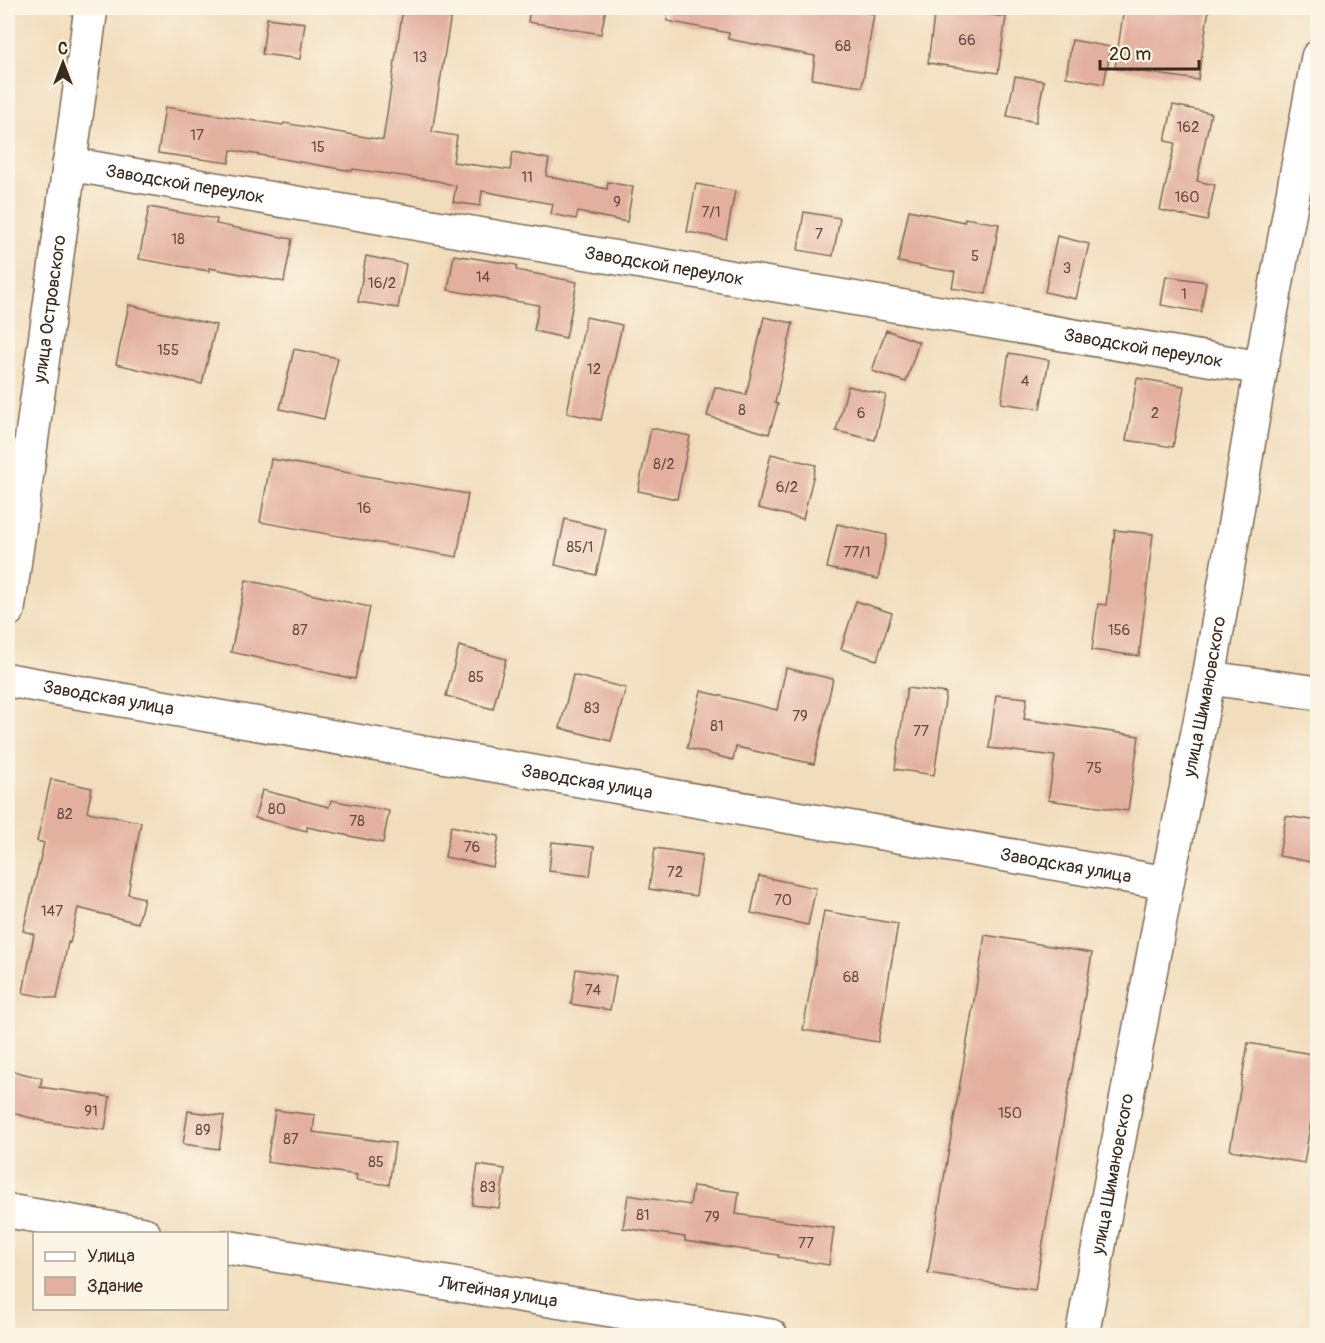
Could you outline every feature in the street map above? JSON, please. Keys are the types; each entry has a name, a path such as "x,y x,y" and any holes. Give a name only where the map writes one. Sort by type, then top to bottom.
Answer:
{"street":[{"name":"улица Островского","path":"8,610 10,569 91,8"},
{"name":"улица Шимановского","path":"1082,1335 1167,883 1209,678 1261,368 1317,57"},
{"name":"Заводской переулок","path":"69,164 1261,368"},
{"path":"1209,678 1317,693"},
{"name":"Заводская улица","path":"8,680 1167,883"},
{"path":"8,1211 138,1232"},
{"name":"Литейная улица","path":"228,1247 771,1335"}],"building":[{"path":"403,8 452,8 432,132 457,136 453,162 510,170 513,152 549,159 546,176 607,189 608,182 633,187 627,222 578,212 576,219 551,214 553,204 482,191 480,206 453,202 456,186 438,181 353,169 352,171 231,150 229,163 158,153 165,107 283,125 284,123 383,140"},
{"path":"530,8 606,8 601,34 528,22"},
{"path":"668,8 836,8 874,14 862,87 812,79 815,56 728,39 729,33 667,21"},
{"path":"935,8 1006,17 998,73 928,63"},
{"path":"1124,8 1209,8 1198,80 1115,68"},
{"path":"267,18 305,23 300,59 262,54"},
{"path":"1072,40 1111,47 1104,84 1066,77"},
{"path":"1015,76 1044,81 1036,122 1007,116"},
{"path":"1173,105 1211,113 1197,181 1215,185 1207,221 1160,210 1175,143 1165,141"},
{"path":"696,184 735,191 726,239 687,232"},
{"path":"149,207 217,219 216,224 292,239 284,282 209,268 209,271 139,259"},
{"path":"909,210 964,222 965,218 999,224 986,294 952,288 955,272 898,262"},
{"path":"804,212 840,218 833,256 798,250"},
{"path":"1057,236 1089,244 1076,299 1045,292"},
{"path":"454,255 517,265 516,270 577,282 566,338 534,331 539,305 448,290"},
{"path":"366,256 406,264 398,308 358,302"},
{"path":"1166,276 1206,282 1201,312 1161,305"},
{"path":"129,305 216,325 202,384 116,364"},
{"path":"586,317 622,325 601,420 567,413"},
{"path":"764,317 793,323 775,403 778,404 769,434 707,416 715,387 746,395"},
{"path":"886,330 919,342 906,382 872,371"},
{"path":"294,349 338,358 324,419 280,409"},
{"path":"1009,353 1049,360 1040,409 1001,403"},
{"path":"1137,378 1184,386 1173,447 1126,440"},
{"path":"848,386 886,395 875,440 836,431"},
{"path":"651,428 690,436 677,499 638,491"},
{"path":"771,454 816,465 803,519 758,508"},
{"path":"271,459 468,494 457,557 260,522"},
{"path":"565,519 606,529 596,575 555,565"},
{"path":"837,524 887,535 878,579 827,568"},
{"path":"1115,530 1153,534 1139,656 1092,650 1098,604 1106,605"},
{"path":"246,580 370,607 355,679 231,652"},
{"path":"856,601 892,613 877,660 841,649"},
{"path":"459,646 506,659 493,709 446,696"},
{"path":"786,668 833,679 814,764 736,747 733,760 687,748 701,691 777,710"},
{"path":"573,675 626,688 611,741 560,728"},
{"path":"907,688 946,693 934,775 895,769"},
{"path":"996,695 1027,698 1024,719 1139,736 1128,811 1048,800 1055,756 989,748"},
{"path":"51,779 92,788 87,812 141,822 128,894 144,898 138,923 78,908 70,943 68,942 57,999 23,993 34,934 23,931 44,843 37,841"},
{"path":"262,790 329,807 331,800 389,811 383,843 307,827 307,831 255,818"},
{"path":"1286,816 1317,821 1317,863 1279,856"},
{"path":"451,826 499,836 493,867 445,857"},
{"path":"552,842 594,847 590,876 549,871"},
{"path":"655,848 702,855 696,896 649,889"},
{"path":"759,876 816,888 808,925 751,913"},
{"path":"824,911 898,924 878,1042 803,1030"},
{"path":"985,935 1092,953 1035,1290 928,1273"},
{"path":"576,969 616,976 610,1010 571,1004"},
{"path":"1248,1043 1317,1055 1317,1084 1304,1163 1230,1150"},
{"path":"8,1070 42,1078 40,1087 110,1097 105,1130 47,1122 8,1112"},
{"path":"275,1110 315,1115 313,1132 395,1143 389,1185 356,1180 357,1175 267,1162"},
{"path":"188,1111 224,1116 219,1149 183,1144"},
{"path":"478,1165 505,1169 499,1208 472,1205"},
{"path":"693,1186 739,1192 736,1214 834,1228 829,1265 685,1241 685,1237 623,1228 628,1195 690,1205"}]}
